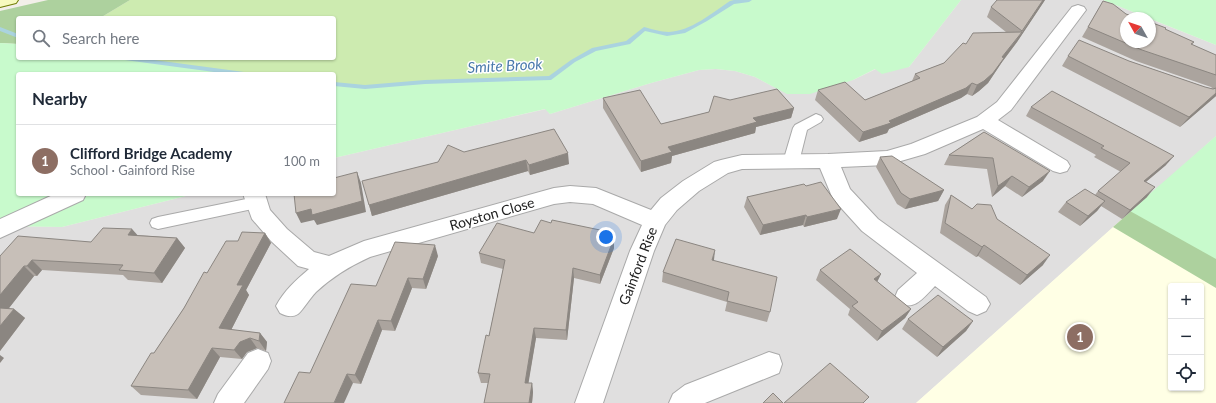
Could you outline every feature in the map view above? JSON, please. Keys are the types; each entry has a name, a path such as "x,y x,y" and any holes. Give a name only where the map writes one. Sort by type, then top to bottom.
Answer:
{"main road":[{"path":"0,2 10,0"}],"street":[{"name":"Gainford Rise","path":"589,403 642,251 655,221 669,204 691,186 721,167 742,162 828,161 887,158 918,150 984,121 1004,106 1066,38 1078,10"},
{"path":"984,121 1060,166"},
{"path":"828,161 841,193 870,225 977,304"},
{"name":"Royston Close","path":"289,306 313,279 346,256 554,196 570,194 596,196 655,221"},
{"path":"0,229 71,196"},
{"path":"255,198 260,213 279,234 306,259 331,266"},
{"path":"907,297 934,272"},
{"path":"228,403 258,361"},
{"path":"683,403 695,394 769,364"}],"lane":[{"path":"791,162 800,128 816,119"},
{"path":"158,223 255,198"}],"shaded area":[{"path":"961,0 1103,0 1133,12 1120,12 1120,48 1156,48 1156,21 1216,45 1216,136 916,403 0,403 0,226 62,227 186,196 336,196 336,158 546,109 550,114 699,70 716,69 735,71 755,77 774,87 853,80 876,69 909,67"},
{"path":"1122,219 1216,259 1216,403 916,403"}],"green space":[{"path":"48,0 130,0 103,16 16,16 16,44 0,43 0,11"},
{"path":"130,0 749,0 732,2 705,20 683,32 667,34 644,29 628,43 594,49 573,61 551,78 425,82 365,87 336,84 336,72 229,72 140,60 336,60 336,16 103,16"},
{"path":"749,0 961,0 909,67 882,74 875,69 853,80 810,94 787,94 755,77 735,71 716,69 699,70 550,114 545,109 336,158 336,84 365,87 425,82 551,78 573,61 594,49 628,43 644,29 667,34 683,32 706,20 732,2"},
{"path":"1103,0 1216,0 1216,45 1156,21 1156,12 1133,12"},
{"path":"0,43 16,44 16,60 140,60 229,72 16,72 16,196 186,196 62,227 0,226"},
{"path":"1216,136 1216,259 1130,211"},
{"path":"1216,137 1216,288 1113,227"}],"building":[{"path":"997,0 1043,0 1022,31 991,7"},
{"path":"1103,1 1113,4 1123,12 1120,12 1120,41 1088,27"},
{"path":"1156,24 1194,42 1191,44 1216,55 1216,75 1137,48 1156,48"},
{"path":"1022,32 1002,57 1004,58 993,73 984,81 977,85 972,83 966,88 889,121 891,123 863,132 818,90 845,82 865,100 920,78 915,74 944,63 963,43 966,44 973,33"},
{"path":"1079,40 1129,61 1205,87 1213,89 1216,88 1216,93 1189,117 1068,56"},
{"path":"777,89 794,108 753,118 757,122 668,147 672,152 641,161 603,98 640,90 661,124 709,112 714,96 730,100"},
{"path":"1052,91 1174,156 1144,181 1155,187 1130,210 1098,191 1130,163 1101,148 1104,146 1031,107"},
{"path":"554,129 568,153 529,165 526,160 369,205 362,181 438,162 448,145 464,152"},
{"path":"984,132 1050,171 1029,187 1012,176 998,186 993,158 949,155"},
{"path":"892,156 944,190 910,199 901,193 880,157"},
{"path":"357,172 362,201 312,215 311,209 296,213 294,196 336,196 336,177"},
{"path":"821,182 841,209 763,225 747,197 804,184 806,186"},
{"path":"1085,189 1105,201 1088,216 1066,202"},
{"path":"951,195 972,209 977,204 991,205 997,219 1050,255 1027,275 984,245 982,247 945,223"},
{"path":"541,220 551,223 552,220 600,230 599,235 614,238 600,275 573,268 566,330 534,328 525,383 532,383 529,403 484,403 490,374 478,373 486,335 489,336 505,260 479,253 497,223 534,233"},
{"path":"103,228 132,229 128,235 177,238 154,273 119,270 123,265 32,260 27,266 24,266 0,295 0,256 18,236 91,242"},
{"path":"242,232 265,233 237,285 243,285 219,328 260,333 259,341 250,338 240,342 234,350 212,348 188,390 131,386 151,353 154,353 184,308 204,272 207,273 226,241 238,241"},
{"path":"676,239 715,250 712,260 777,277 770,312 727,301 729,292 663,272"},
{"path":"395,242 435,245 423,279 408,278 391,321 378,320 355,375 347,374 334,403 284,403 299,372 310,373 351,284 376,286"},
{"path":"850,249 881,274 874,279 911,309 882,331 852,306 858,302 820,270"},
{"path":"938,295 973,321 943,347 908,319"},
{"path":"0,308 14,309 0,326"},
{"path":"830,363 869,397 863,403 784,403"},
{"path":"773,393 783,403 763,403"}],"waterway":[{"name":"Smite Brook","path":"336,84 365,87 425,82 551,78 573,61 594,49 628,43 644,29 667,34 683,32 705,20 732,2 749,0"},
{"name":"Smite Brook","path":"0,29 16,35"},
{"name":"Smite Brook","path":"140,60 229,72"}],"place":[{"name":"Clifford Bridge Academy","path":"1080,337"}]}
